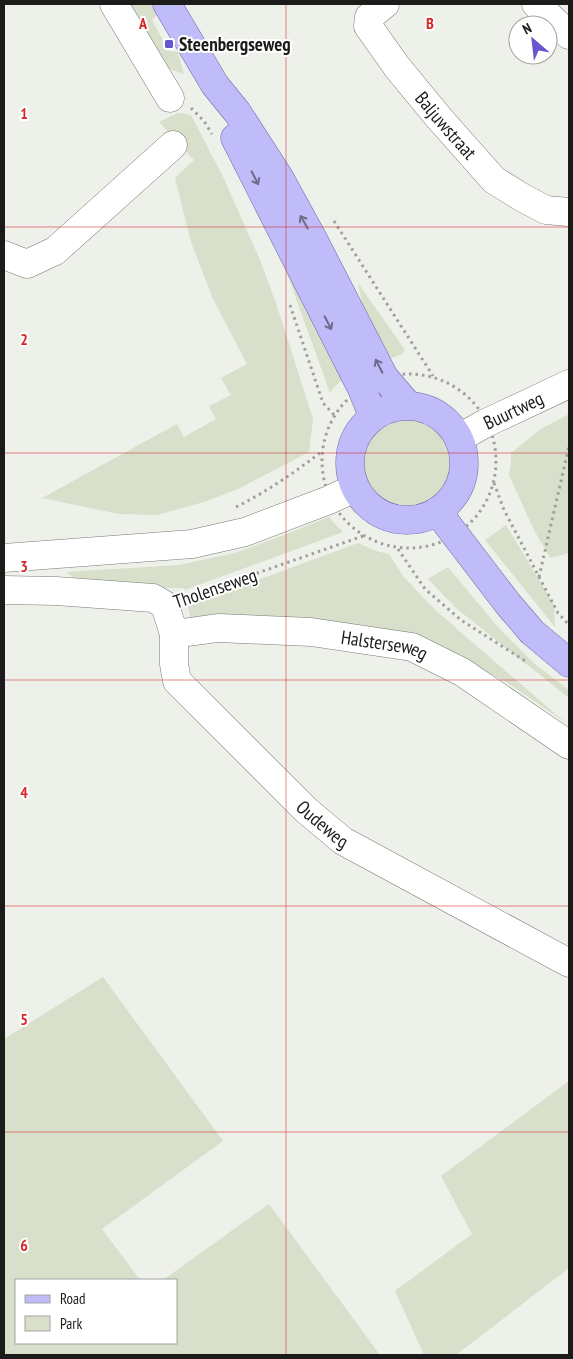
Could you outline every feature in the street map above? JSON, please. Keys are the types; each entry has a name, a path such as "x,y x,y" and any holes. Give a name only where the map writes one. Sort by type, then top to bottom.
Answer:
{"main road":[{"path":"167,4 215,85 237,112 278,177 314,239 384,377 408,405"},
{"path":"215,85 226,120 362,388 373,416"},
{"path":"408,405 420,406 433,411 448,422 459,438 463,449 464,461 464,473 460,484 447,504 425,517 411,520 384,515 372,508 362,499 355,488 350,472 350,456 354,441 362,427 373,416 390,408 408,405"},
{"path":"438,511 532,632 569,663"}],"street":[{"path":"114,4 170,98"},
{"name":"Baljuwstraat","path":"385,4 369,17 368,26 397,67 472,157 494,180 523,198 546,210 569,212"},
{"path":"536,4 569,35"},
{"path":"4,255 27,264 56,251 173,145"},
{"name":"Buurtweg","path":"459,438 486,423 569,384"},
{"path":"4,558 192,544 245,532 355,488"},
{"name":"Tholenseweg","path":"4,590 56,590 153,598 164,605"},
{"name":"Oudeweg","path":"164,605 174,634 174,664 177,680 306,810 343,841 569,963"},
{"name":"Halsterseweg","path":"174,634 218,628 311,632 412,648 462,672 569,745"}],"path":[{"path":"539,578 569,446"},
{"path":"233,508 295,472 321,452"},
{"path":"494,482 504,510 539,578 558,613 569,625"},
{"name":"Tholenseweg","path":"164,605 363,536"},
{"path":"397,549 425,589 461,620 528,663"}],"green space":[{"path":"117,4 152,4 158,14 152,20 169,51 178,52 184,74 164,67"},
{"path":"178,113 191,115 223,177 260,260 276,303 313,419 309,452 238,489 204,502 157,515 119,514 42,498 177,424 184,437 216,419 209,406 231,395 221,378 247,364 213,299 191,242 175,178 194,160 159,122"},
{"path":"279,251 343,379 330,393"},
{"path":"358,283 405,350 402,354 384,361 362,302"},
{"path":"569,414 569,553 550,558 534,530 509,475 511,453 541,429"},
{"path":"409,418 426,421 441,431 451,446 454,463 451,480 441,495 426,505 409,508 392,505 377,495 367,480 364,463 367,446 377,431 392,421"},
{"path":"329,517 343,532 185,590 184,588 102,589 80,583 66,572 179,565 235,553"},
{"path":"506,525 554,605 555,627 485,540"},
{"path":"358,543 376,551 389,554 403,576 434,609 566,723 508,683 455,656 326,623 190,617 188,606"},
{"path":"448,567 498,627 535,664 569,690 569,698 457,609 428,579"},
{"path":"103,977 223,1141 102,1229 139,1279 15,1279 15,1344 178,1344 178,1279 164,1279 269,1204 380,1355 4,1355 4,1039"},
{"path":"569,1081 569,1268 456,1355 424,1355 395,1291 472,1234 441,1176"}],"place":[{"name":"Steenbergseweg","path":"169,44"}]}
